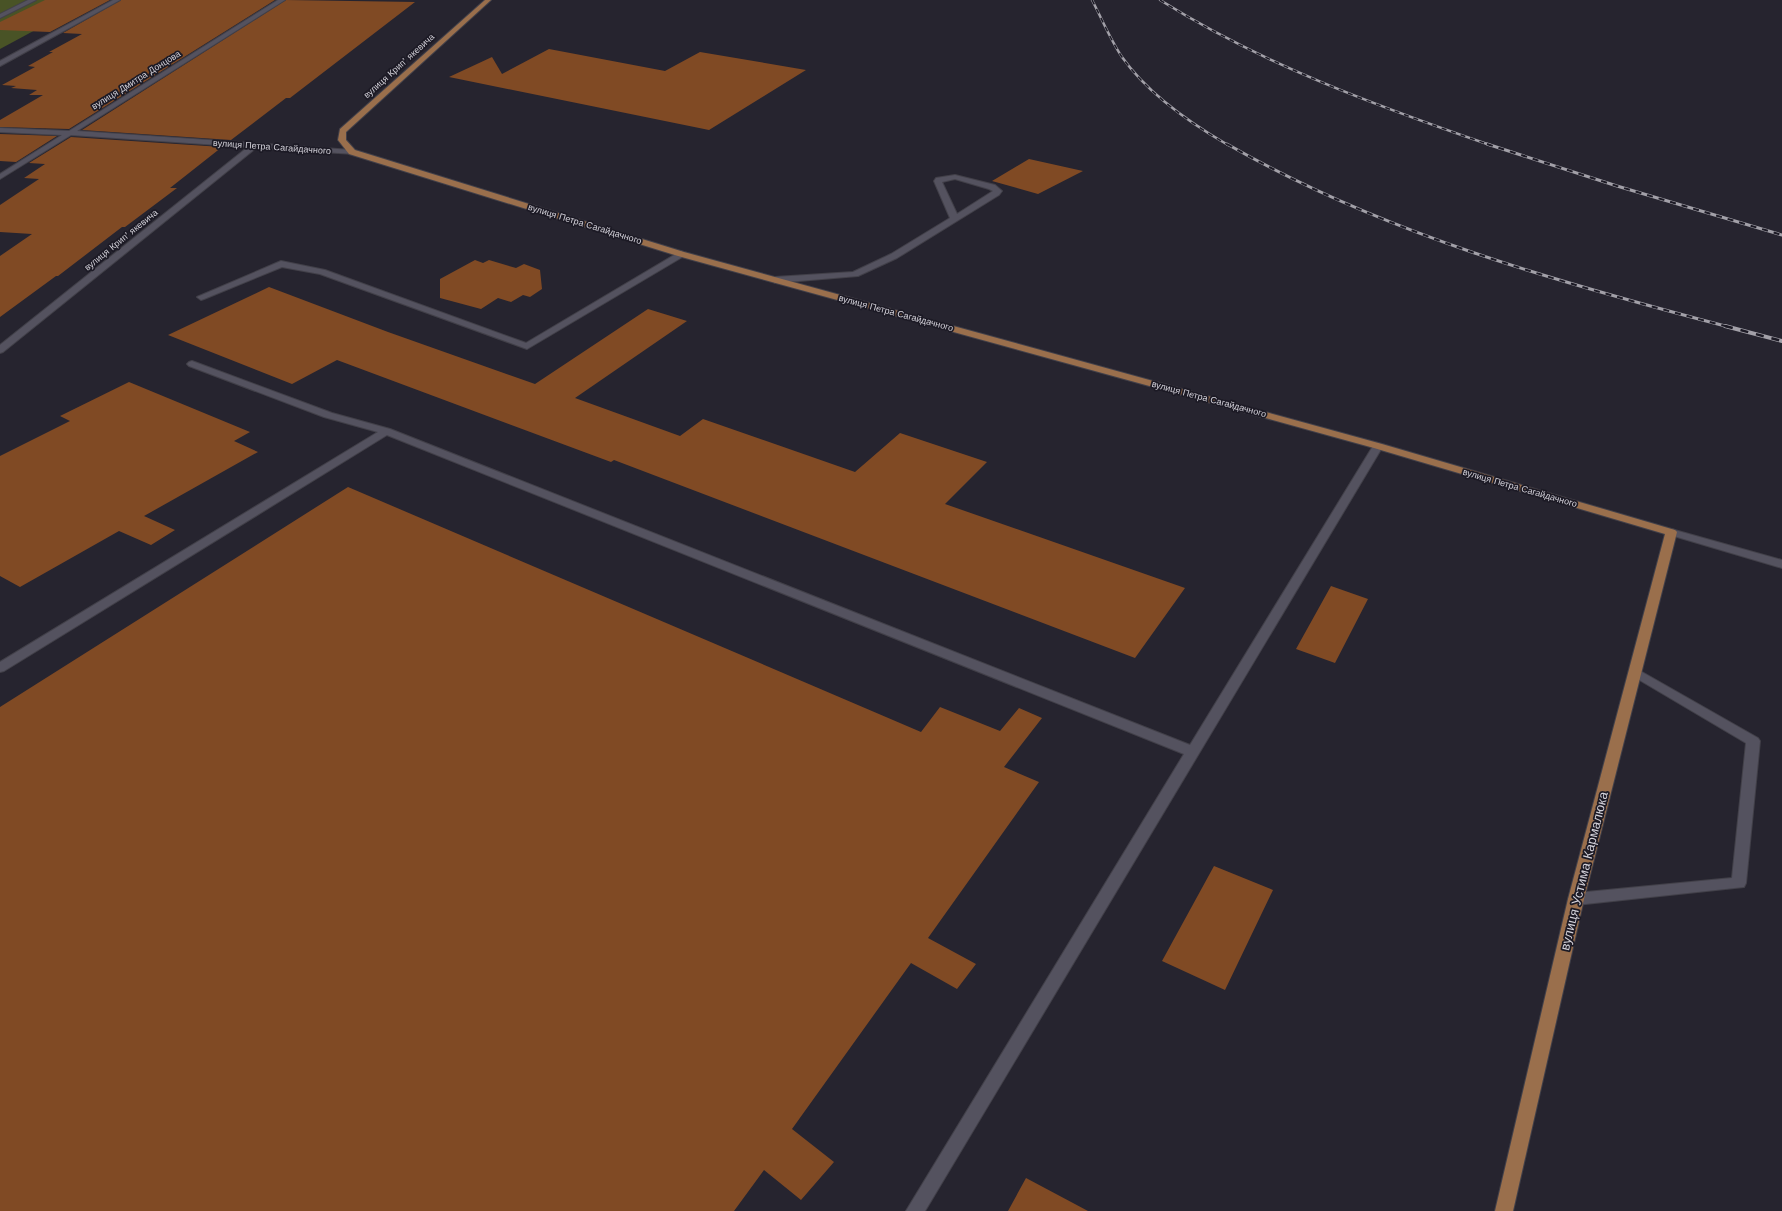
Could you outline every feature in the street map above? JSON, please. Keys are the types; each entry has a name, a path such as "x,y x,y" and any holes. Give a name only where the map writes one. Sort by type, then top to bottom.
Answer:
{"main road":[{"name":"вулиця Крипʼякевича","path":"352,152 342,140 343,131 488,0"},
{"name":"вулиця Петра Сагайдачного","path":"352,152 681,254 1378,446 1671,532"},
{"name":"вулиця Устима Кармалюка","path":"1504,1211 1576,899 1671,532"}],"street":[{"path":"0,16 33,0"},
{"path":"0,64 117,0"},
{"name":"вулиця Дмитра Донцова","path":"0,176 282,0"},
{"name":"вулиця Петра Сагайдачного","path":"0,130 68,133 352,152"},
{"name":"вулиця Крипʼякевича","path":"0,350 254,146"},
{"path":"776,280 855,274 894,256 955,219 998,191 992,187 956,177 938,181 955,219"},
{"path":"201,298 281,264 322,272 527,346 681,254"},
{"path":"192,364 328,415 386,431 1193,752"},
{"path":"0,668 386,431"},
{"path":"915,1211 1378,446"},
{"name":"вулиця Петра Сагайдачного","path":"1671,532 1782,564"},
{"path":"1576,899 1739,884 1753,740 1635,672"}],"green space":[{"path":"0,0 91,0 0,49"}],"building":[{"path":"45,0 110,0 50,32 0,30 0,22"},
{"path":"121,0 275,0 69,129 0,127 0,120 43,95 29,95 37,90 11,88 16,86 2,85 35,67 28,66 53,52 49,52 82,34 63,33"},
{"path":"286,0 415,2 290,98 286,98 231,140 82,130"},
{"path":"549,49 665,71 700,52 806,70 709,130 449,77 492,57 502,74"},
{"path":"0,134 57,136 16,162 0,161"},
{"path":"71,137 222,147 170,188 177,188 0,317 0,256 32,234 0,232 0,205 39,179 24,178 45,164 29,163"},
{"path":"1029,159 1083,171 1038,194 992,181"},
{"path":"475,260 483,263 489,260 516,268 524,264 540,270 542,289 530,297 523,295 511,302 498,298 481,309 440,298 440,279"},
{"path":"269,287 388,332 535,384 648,309 687,321 575,398 680,436 703,419 855,472 900,433 987,462 945,504 1185,588 1135,658 614,460 611,462 337,360 292,384 168,335"},
{"path":"129,382 250,432 234,441 258,452 144,516 175,530 151,545 119,531 20,587 0,576 0,456 70,421 60,416"},
{"path":"348,487 921,732 940,707 1000,731 1019,708 1042,718 1004,767 1039,782 928,938 976,964 957,989 911,963 792,1129 834,1162 801,1200 764,1170 734,1211 0,1211 0,707"},
{"path":"1331,586 1368,599 1335,663 1296,649"},
{"path":"1214,866 1273,890 1225,990 1162,961"},
{"path":"1026,1178 1088,1211 1008,1211"}],"railway":[{"path":"1092,0 1110,36 1132,71 1170,107 1228,145"},
{"path":"1160,0 1199,23 1279,64 1363,99 1489,145"},
{"path":"1227,144 1286,176 1347,204 1472,252 1535,273 1600,292 1729,327"},
{"path":"1489,145 1617,186 1782,235"},
{"path":"1725,326 1782,341"}]}
